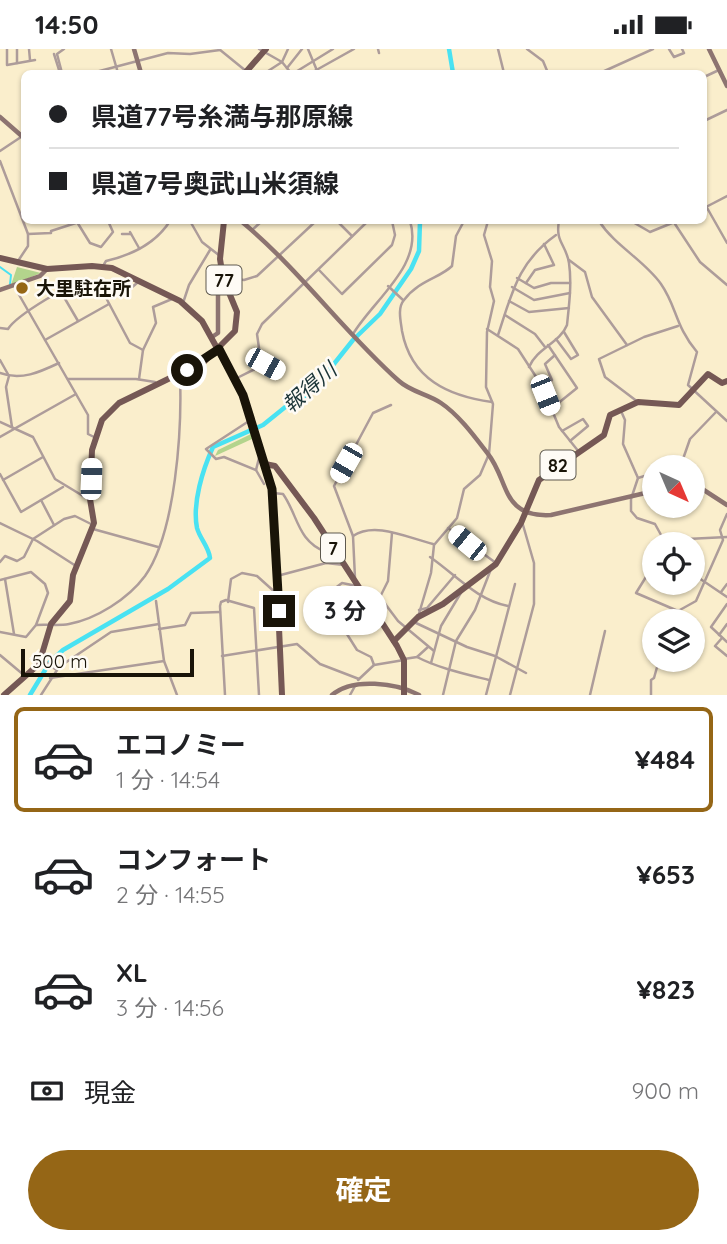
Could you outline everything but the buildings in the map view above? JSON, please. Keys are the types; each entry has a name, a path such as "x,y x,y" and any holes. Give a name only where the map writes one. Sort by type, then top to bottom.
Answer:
{"main road":[{"path":"248,70 262,50"},
{"name":"77","path":"93,527 90,499 94,437 112,408 205,361 233,334 238,321 235,302 224,279 220,256 224,224"},
{"path":"0,258 47,269 103,266 139,280 183,303 199,317 212,337 236,379 252,421 272,493 282,695"},
{"name":"82","path":"394,641 417,616 464,589 494,566 521,523 539,480 604,435 610,415 638,402 679,405 708,374 722,383 727,381"},
{"name":"7","path":"264,461 275,466 394,641 404,660 404,695"},
{"path":"4,695 44,660 51,624 70,601 76,566 93,527"}],"street":[{"path":"7,49 7,65 33,60 29,49"},
{"path":"17,49 18,63"},
{"path":"60,70 57,54 64,49"},
{"path":"111,49 117,70"},
{"path":"134,49 140,70"},
{"path":"104,70 168,53 190,54 220,49 243,70"},
{"path":"270,70 282,62 288,49"},
{"path":"291,70 302,49"},
{"path":"315,49 310,51 317,70"},
{"path":"292,70 315,61 333,49"},
{"path":"321,70 352,49"},
{"path":"498,49 503,70"},
{"path":"527,49 543,61 547,70"},
{"path":"607,70 653,49"},
{"path":"669,49 675,60 684,53 682,49"},
{"path":"709,49 727,86"},
{"path":"262,50 282,62 289,70"},
{"path":"54,54 60,70"},
{"path":"707,75 719,69"},
{"path":"707,120 727,110"},
{"path":"0,117 21,135"},
{"path":"0,151 21,138"},
{"path":"0,161 21,216"},
{"path":"707,206 727,196"},
{"path":"707,210 727,243"},
{"path":"18,263 28,246 24,224"},
{"path":"28,234 51,233 72,224"},
{"path":"78,224 90,243 102,247 113,232 109,224"},
{"path":"103,266 106,261 159,237 168,224"},
{"path":"192,224 210,250 220,256"},
{"path":"245,224 402,384 448,408 489,454 506,495 526,509 551,515 642,495"},
{"path":"252,230 259,224"},
{"path":"212,337 218,333 218,285 224,279 249,280 279,257 313,224"},
{"path":"340,224 352,236"},
{"path":"259,348 257,334 261,326 366,224"},
{"path":"318,269 342,294 392,245 396,235 392,224"},
{"path":"353,334 412,252 410,224"},
{"path":"462,224 456,236 452,266 421,283 403,300 400,319 405,344 425,377 446,391 492,402"},
{"path":"487,224 484,235 492,261 490,287 494,301 487,329 486,387 492,402 489,454 480,475 464,489 458,515 434,545 430,557 430,573 417,616 421,627 495,656 526,673"},
{"path":"529,367 533,356 564,332 569,308 568,260 556,235 558,224"},
{"path":"601,224 612,238 660,282 678,326 697,352 688,383 727,421"},
{"path":"636,224 650,232 668,224"},
{"path":"677,224 699,262 727,285"},
{"path":"122,234 131,233 139,248"},
{"path":"498,335 517,278 544,244 556,235"},
{"path":"526,283 535,270 554,265 544,244"},
{"path":"183,303 189,285 210,250"},
{"path":"568,260 586,272 592,297 627,345"},
{"path":"0,290 44,274 47,269"},
{"path":"517,278 534,288 551,283 570,283"},
{"path":"124,294 139,280"},
{"path":"0,328 8,328 13,321 81,281 89,281 91,290 104,294 130,342 143,350"},
{"path":"14,286 89,418 88,434 94,437"},
{"path":"389,286 403,300"},
{"path":"512,287 534,300 570,293"},
{"path":"61,292 78,321"},
{"path":"139,379 143,350 156,323 153,307 166,304 173,298"},
{"path":"508,301 529,312 569,308"},
{"path":"45,340 109,304"},
{"path":"505,315 536,334 555,355 577,388 551,409"},
{"path":"638,402 612,384 598,363 601,356 678,326"},
{"path":"487,329 517,347 543,389 562,431 580,453"},
{"path":"556,339 573,359 578,351 564,332"},
{"path":"543,389 552,380 545,364 555,355"},
{"path":"0,360 9,376 6,387 13,428"},
{"path":"0,373 9,376 37,374 59,363"},
{"path":"236,379 265,364 277,371"},
{"path":"36,625 65,625 83,620 116,602 144,576 158,547 176,479 179,374"},
{"path":"68,379 139,379 158,384"},
{"path":"0,437 76,394"},
{"path":"357,585 353,536 334,486 373,413 391,405"},
{"path":"621,410 625,419 623,444 638,478 631,499 632,514 655,524 659,532"},
{"path":"684,455 690,439 716,412"},
{"path":"562,431 583,418 588,426 570,441"},
{"path":"252,421 215,441 207,450 216,459 224,457 256,470 264,484"},
{"path":"0,422 33,437 55,479 90,499"},
{"path":"3,480 44,457"},
{"path":"256,470 258,459 264,461"},
{"path":"0,474 21,512 64,486"},
{"path":"638,478 642,477"},
{"path":"705,491 727,505"},
{"path":"272,493 283,493 289,503 289,512 310,545 326,552 333,548"},
{"path":"41,500 54,525"},
{"path":"725,537 719,530 727,514"},
{"path":"0,562 5,556 16,561 24,557 33,539 54,525 75,516 93,527 158,547"},
{"path":"510,695 534,604 534,563 526,529 521,523"},
{"path":"1,525 33,539 76,566"},
{"path":"443,695 456,641 494,566 448,527"},
{"path":"353,536 369,529 434,545"},
{"path":"380,597 388,581 392,533"},
{"path":"705,539 725,537"},
{"path":"725,537 705,582 727,597"},
{"path":"430,557 454,575 464,589 481,594 494,603 508,606"},
{"path":"277,576 326,563 344,565"},
{"path":"0,580 29,572 48,587 48,597 36,625 26,637 0,632"},
{"path":"228,601 232,579 242,573 257,576 278,594"},
{"path":"427,609 454,575"},
{"path":"5,579 14,634"},
{"path":"373,665 371,657 357,650 345,631 320,605 322,598 342,583 357,585 380,597 407,628 433,651"},
{"path":"486,695 515,584"},
{"path":"642,584 636,593 673,609"},
{"path":"720,592 727,584"},
{"path":"431,663 438,633 464,589"},
{"path":"682,609 696,601 699,595"},
{"path":"156,601 164,661 177,695"},
{"path":"225,695 221,601 254,608 259,695"},
{"path":"727,604 711,624 711,628 727,642"},
{"path":"159,629 185,625 191,613 220,612"},
{"path":"41,695 56,669 111,632 159,624"},
{"path":"727,624 715,646 727,656"},
{"path":"590,695 605,631"},
{"path":"222,656 298,644 320,664 359,678"},
{"path":"351,695 359,678 373,665 417,657 428,647"},
{"path":"0,655 25,676"},
{"path":"417,657 448,666 458,673 489,680"},
{"path":"44,660 56,669"},
{"path":"50,678 164,661"},
{"path":"651,695 651,680 656,672"},
{"path":"332,695 339,689 355,685 404,686 419,695"}],"green space":[{"path":"17,267 41,273 11,285"},
{"path":"251,434 252,439 215,456 218,450"}],"waterway":[{"name":"報得川","path":"449,49 452,70"},
{"name":"報得川","path":"30,695 50,662 63,650 168,589 210,558 197,528 196,508 202,476 213,447 263,425 294,400 308,395 353,340 380,314 411,269 419,251 420,224"},
{"path":"0,267 11,275 10,284"}],"place":[{"name":"大里駐在所","path":"22,288"}],"route":[{"path":"187,370 205,361 219,349 243,395 270,482 275,508 279,611"}]}
